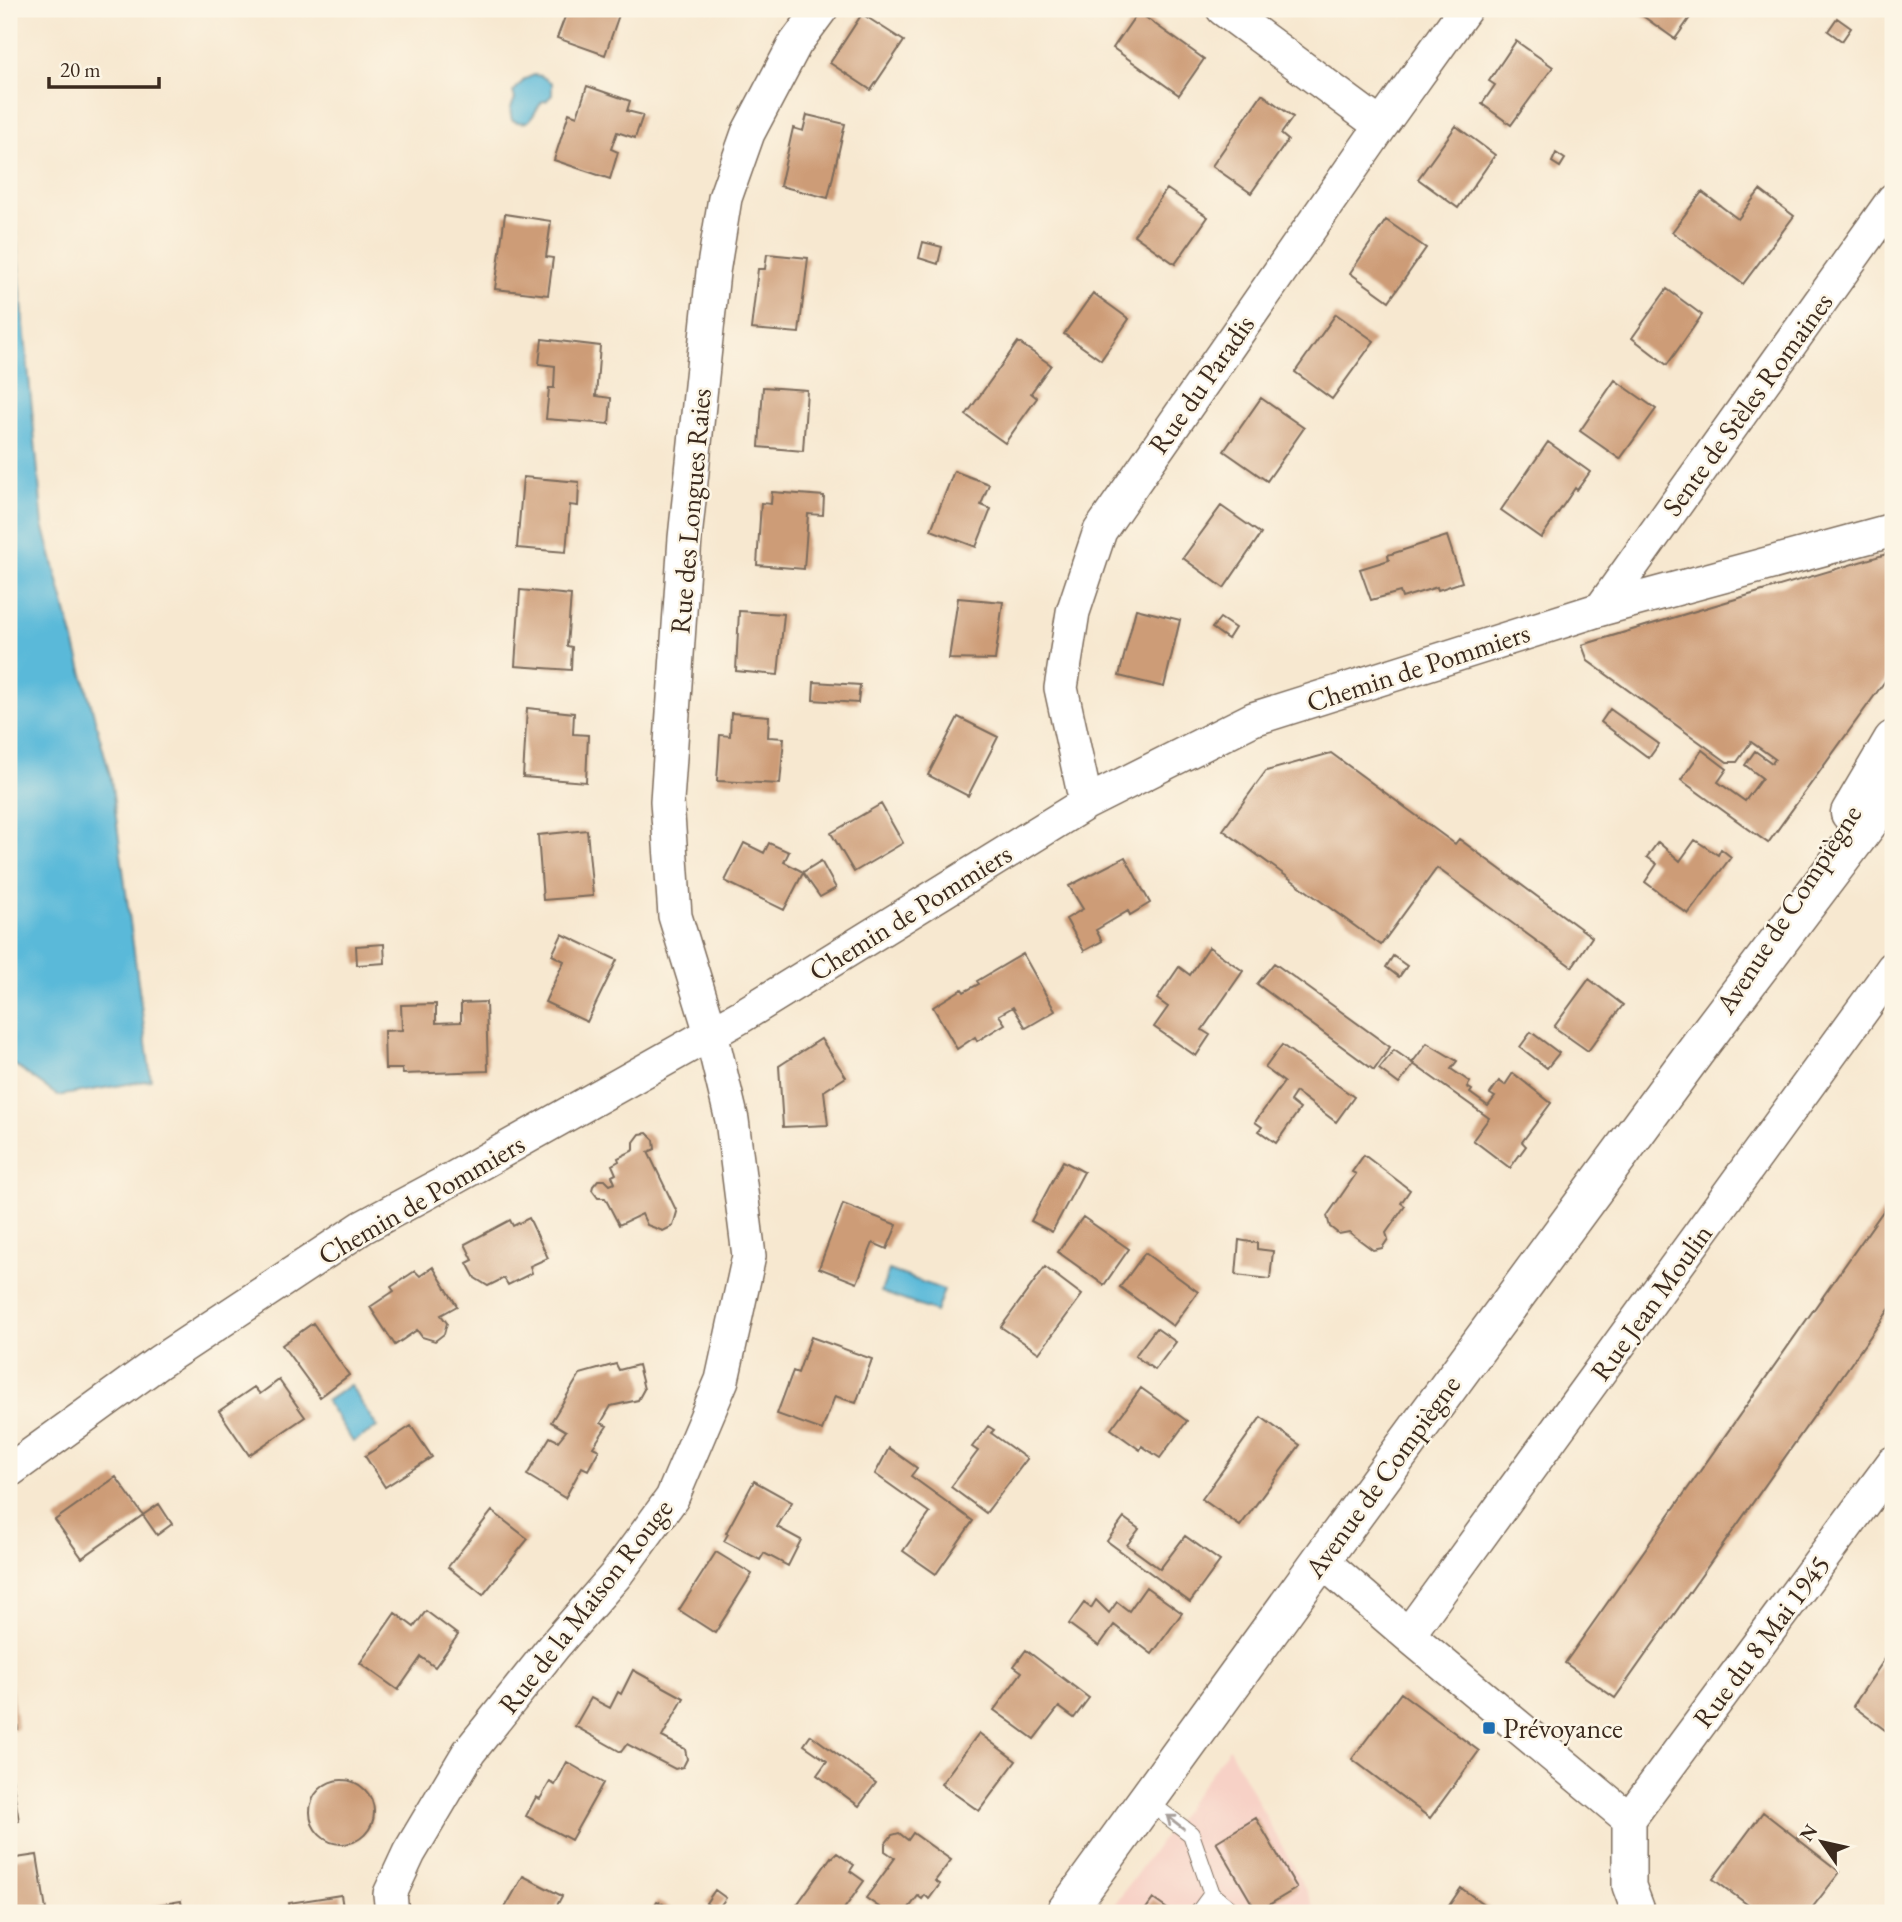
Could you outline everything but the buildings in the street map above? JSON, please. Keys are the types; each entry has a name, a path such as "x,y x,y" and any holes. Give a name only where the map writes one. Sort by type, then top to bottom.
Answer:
{"main road":[{"name":"Avenue de Compiègne","path":"1703,1041 1806,889 1893,740"},
{"name":"Avenue de Compiègne","path":"1065,1913 1321,1559 1703,1041 1893,790"}],"street":[{"name":"Rue des Longues Raies","path":"711,1033 675,916 667,801 685,538 707,325 725,198 748,132 794,44 821,9"},
{"path":"1223,9 1381,126"},
{"name":"Rue du Paradis","path":"1086,803 1061,688 1073,611 1100,531 1465,9"},
{"name":"Sente de Stèles Romaines","path":"1601,609 1893,200"},
{"name":"Chemin de Pommiers","path":"9,1471 159,1362 363,1227 711,1033 1086,803 1253,719 1601,609 1893,530"},
{"name":"Rue Jean Moulin","path":"1408,1635 1893,968"},
{"name":"Rue de la Maison Rouge","path":"392,1913 390,1895 394,1884 468,1752 615,1576 672,1498 722,1380 749,1256 732,1121 711,1033"},
{"name":"Rue du 8 Mai 1945","path":"1629,1819 1893,1463"},
{"path":"1321,1559 1629,1819 1629,1886 1639,1913"}],"lane":[{"path":"1147,1801 1191,1834 1212,1894 1235,1913"},
{"path":"1198,1913 1212,1894"}],"shaded area":[{"path":"1229,1748 1318,1913 1108,1913"}],"water":[{"path":"534,75 552,83 552,95 543,101 528,121 524,123 512,120 511,109 515,99 513,92 525,79"},
{"path":"9,167 43,525 111,779 151,1080 58,1096 9,1061"},
{"path":"889,1270 944,1290 936,1312 881,1292"},
{"path":"350,1385 377,1427 353,1442 326,1401"}],"place":[{"name":"Prévoyance","path":"1489,1728"}]}
